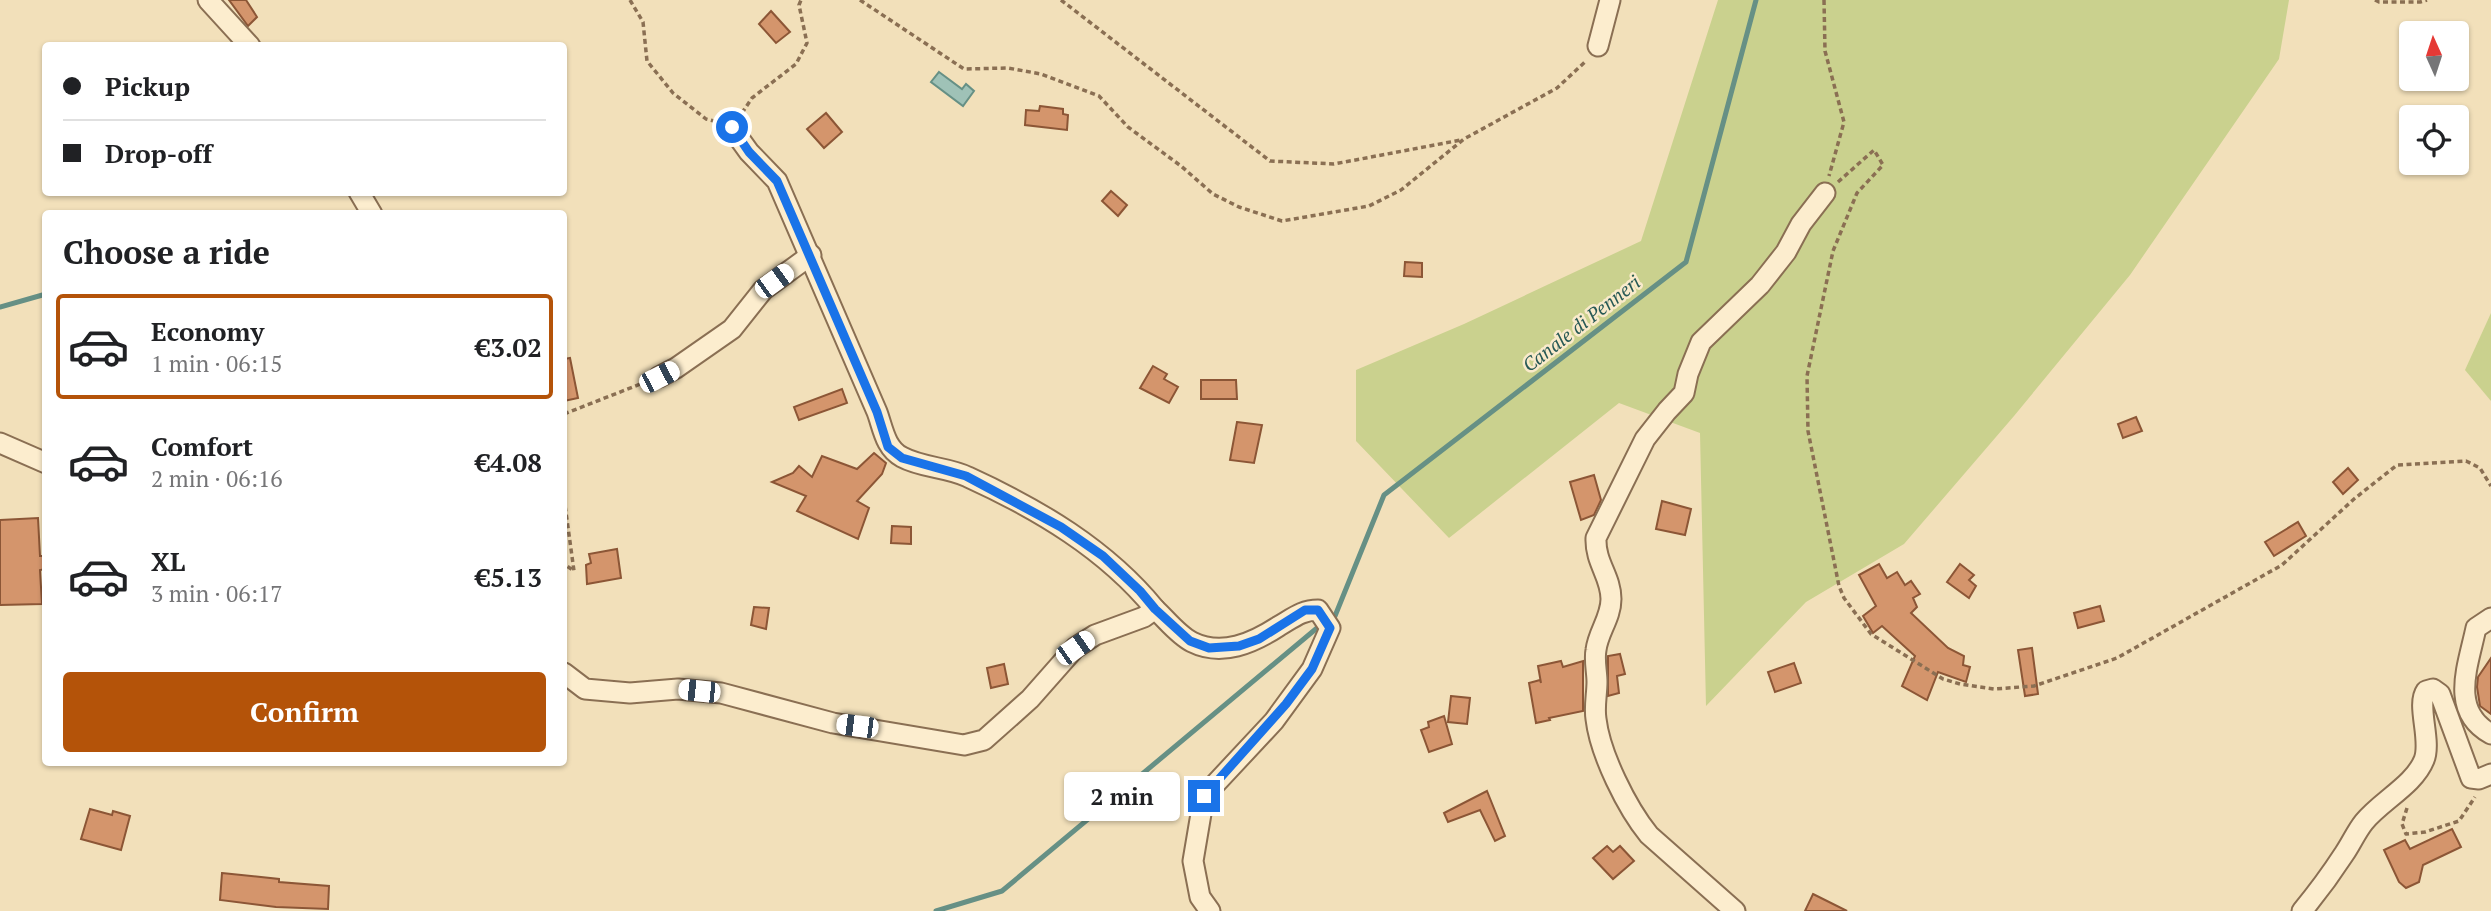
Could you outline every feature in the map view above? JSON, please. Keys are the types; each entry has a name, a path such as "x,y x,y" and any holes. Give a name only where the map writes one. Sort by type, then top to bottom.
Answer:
{"street":[{"path":"208,0 246,42"},
{"path":"1598,46 1610,0"},
{"path":"732,127 749,152 777,181 877,412 888,447 902,458 966,476 1061,527 1103,556 1190,641 1209,648 1239,646 1259,639 1305,610 1318,610 1330,628 1312,669 1281,710 1204,796 1193,860 1200,897 1210,911"},
{"path":"1735,911 1649,835 1637,820 1620,788 1605,750 1596,720 1596,649 1611,613 1611,595 1608,580 1595,553 1596,538 1645,439 1684,393 1688,374 1701,342 1760,285 1786,252 1801,224 1825,193"},
{"path":"659,377 732,329 763,290 811,255"},
{"path":"0,443 42,461"},
{"path":"567,675 586,689 638,693 678,688 721,693 832,723 964,745 984,740 1030,699 1075,648 1095,635 1144,617 1155,609"},
{"path":"2491,618 2476,628 2463,695 2472,720 2491,734"},
{"path":"2302,911 2343,856 2363,823 2379,805 2405,785 2425,760 2427,730 2422,699 2427,691 2436,690 2440,694 2471,778 2479,779 2490,775"}],"path":[{"path":"630,0 643,22 647,61 673,93 706,119 732,127 752,98 796,64 807,43 801,0"},
{"path":"860,0 964,69 1008,68 1041,74 1099,96 1128,127 1181,166 1213,194 1239,207 1282,221 1369,206 1401,190 1464,139 1558,88 1582,66 1598,46"},
{"path":"1061,0 1270,161 1334,164 1464,139"},
{"path":"1824,0 1825,51 1844,121 1825,193"},
{"path":"2375,0 2427,0"},
{"path":"1825,193 1874,150 1883,165 1857,192 1833,251 1807,376 1808,431 1839,586 1844,598 1871,634 1885,645 1908,654 1930,671 1960,684 1994,689 2035,686 2117,658 2282,565 2354,499 2397,465 2466,461 2491,477"},
{"path":"567,413 659,377"},
{"path":"2480,468 2491,486"},
{"path":"567,520 574,571 567,566"},
{"path":"2411,799 2402,824 2406,834 2425,832 2459,821 2490,775"}],"green space":[{"path":"1718,0 2289,0 2279,59 2130,275 2014,416 1904,544 1806,602 1706,706 1700,433 1619,403 1449,538 1356,441 1356,370 1464,324 1641,241"},
{"path":"2491,313 2491,401 2465,370"}],"water":[{"path":"939,72 962,89 966,84 974,91 963,106 931,82"}],"building":[{"path":"229,0 246,0 257,17 248,26"},
{"path":"771,11 790,32 776,43 759,24"},
{"path":"1040,106 1063,109 1063,114 1068,115 1067,130 1025,125 1026,110 1039,111"},
{"path":"826,113 842,132 824,148 807,129"},
{"path":"1111,191 1127,205 1118,216 1102,201"},
{"path":"1405,262 1422,263 1422,277 1404,276"},
{"path":"567,358 570,358 578,398 567,400"},
{"path":"1153,366 1167,374 1164,379 1178,387 1169,403 1140,388"},
{"path":"1201,380 1236,380 1237,399 1201,399"},
{"path":"842,389 847,403 799,420 794,407"},
{"path":"2136,417 2142,431 2123,438 2118,424"},
{"path":"1237,422 1262,425 1254,463 1230,460"},
{"path":"874,453 886,463 882,474 857,501 869,508 858,539 797,511 806,496 772,482 793,473 799,466 812,477 822,456 857,469"},
{"path":"2348,468 2358,480 2343,494 2333,482"},
{"path":"1594,475 1601,500 1594,515 1581,520 1570,482"},
{"path":"1662,501 1691,509 1685,535 1656,529"},
{"path":"38,518 42,556 42,604 0,605 0,520"},
{"path":"2298,522 2306,536 2274,556 2265,542"},
{"path":"892,526 911,527 911,544 891,543"},
{"path":"617,549 621,578 587,584 586,565 591,563 589,554"},
{"path":"1879,564 1887,578 1897,572 1905,585 1911,581 1920,594 1913,598 1917,607 1911,613 1948,648 1964,656 1963,665 1970,667 1966,682 1938,672 1927,700 1902,686 1915,656 1882,626 1873,633 1863,616 1876,606 1859,575"},
{"path":"1960,564 1974,575 1969,580 1976,586 1969,598 1947,582"},
{"path":"2100,606 2104,621 2078,628 2074,613"},
{"path":"754,607 769,608 766,629 751,625"},
{"path":"2032,648 2038,694 2025,696 2018,650"},
{"path":"1620,654 1625,674 1617,676 1619,693 1608,696 1608,656"},
{"path":"2491,658 2491,714 2480,706 2477,687 2478,677"},
{"path":"1561,661 1563,667 1583,661 1583,711 1536,723 1529,683 1540,680 1541,683 1538,666"},
{"path":"1794,663 1801,683 1775,692 1768,672"},
{"path":"1004,664 1008,684 991,688 987,668"},
{"path":"1451,696 1470,698 1467,724 1448,722"},
{"path":"1444,716 1452,744 1429,752 1421,730 1429,727 1428,722"},
{"path":"1487,791 1505,836 1495,841 1480,810 1448,822 1444,813"},
{"path":"90,809 112,815 113,811 130,816 121,850 81,839"},
{"path":"2452,829 2461,847 2423,865 2419,882 2406,888 2399,882 2384,850 2405,840 2410,849"},
{"path":"1607,846 1613,852 1620,846 1634,861 1613,879 1593,858"},
{"path":"222,873 329,886 328,909 276,907 220,900"},
{"path":"1813,894 1847,911 1805,911"}],"waterway":[{"name":"Canale di Penneri","path":"1335,616 1384,495 1686,262 1756,0"},
{"path":"0,307 42,295"},
{"name":"Canale di Penneri","path":"936,911 1002,891 1317,628"}],"route":[{"path":"732,127 749,152 777,181 877,412 888,447 902,458 966,476 1061,527 1103,556 1190,641 1209,648 1239,646 1259,639 1305,610 1318,610 1330,628 1312,669 1273,720 1204,796"}]}
